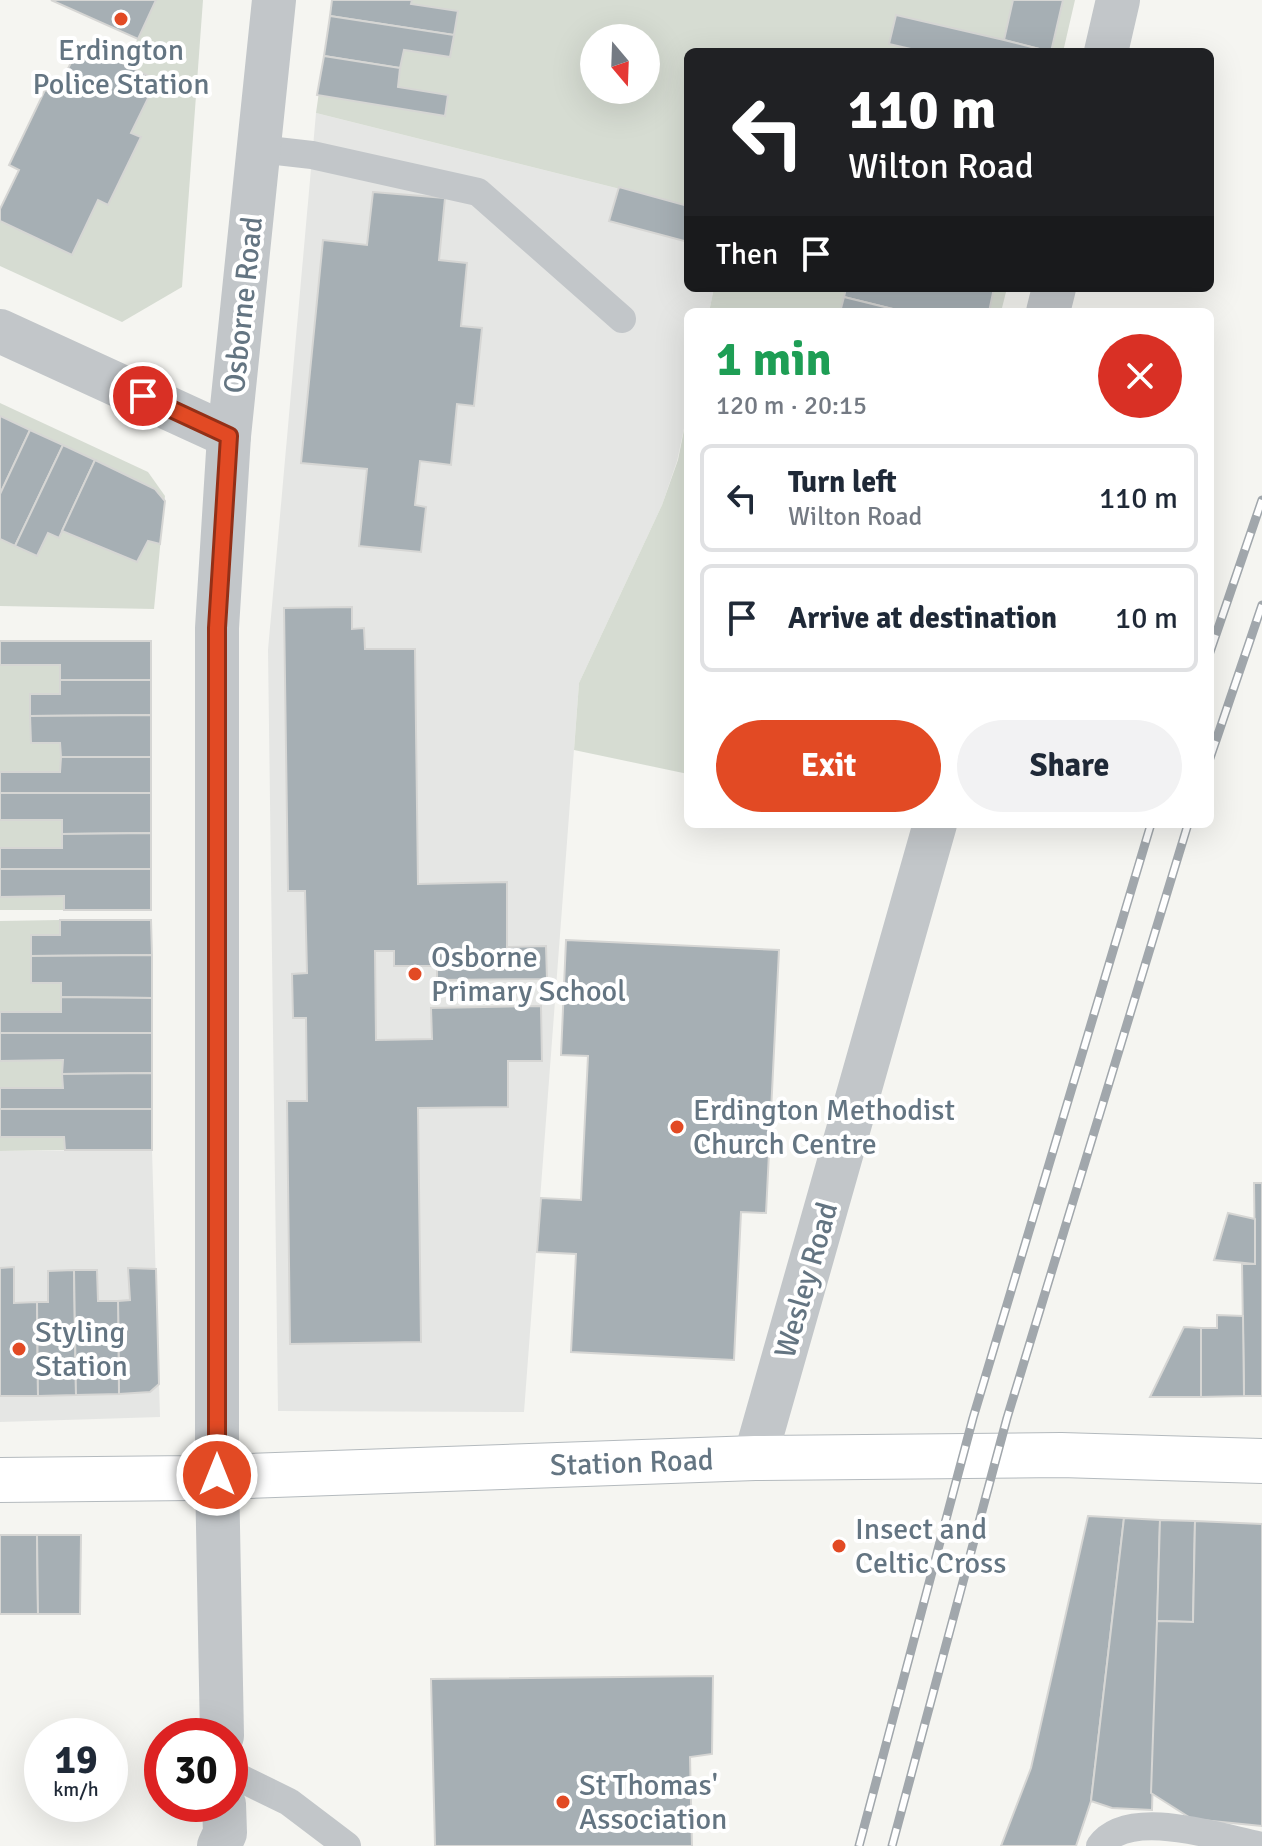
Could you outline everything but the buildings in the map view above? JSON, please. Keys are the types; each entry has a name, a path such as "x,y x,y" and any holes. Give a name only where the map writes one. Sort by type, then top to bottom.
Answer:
{"main road":[{"name":"Station Road","path":"0,1480 755,1458 1061,1455 1262,1461"}],"street":[{"name":"Osborne Road","path":"222,1718 217,1475 217,628 229,436 274,0"},
{"path":"1107,48 1118,0"},
{"path":"0,331 229,436"},
{"name":"Wesley Road","path":"755,1458 934,828"},
{"path":"219,1846 225,1833 225,1822"}],"lane":[{"path":"259,149 312,155 478,192 622,319"},
{"path":"248,1782 289,1802 347,1846"},
{"path":"1100,1846 1122,1829 1151,1825 1262,1846"}],"shaded area":[{"path":"156,0 203,0 182,287 122,322 0,266 0,221 71,255 98,200 108,205 140,137 131,133 157,80 125,65"},
{"path":"332,0 1075,0 1064,48 684,48 684,205 316,113"},
{"name":"Osborne Primary School","path":"316,113 684,205 684,292 713,292 710,308 684,308 684,429 677,461 662,505 579,683 524,1412 278,1411 268,650"},
{"path":"713,292 1006,292 1002,308 710,308"},
{"path":"0,403 148,472 165,496 154,609 0,606"},
{"path":"684,430 684,773 574,750 579,683 662,505 678,460"},
{"path":"0,665 60,665 60,694 30,716 31,743 60,743 60,772 0,772"},
{"path":"0,820 62,820 62,848 0,848"},
{"path":"64,896 64,910 0,910 0,897"},
{"path":"60,920 60,935 31,935 31,983 61,983 61,1012 0,1012 0,921"},
{"path":"63,1060 63,1088 0,1088 0,1061"},
{"path":"0,1137 64,1137 65,1150 0,1151"},
{"path":"152,1150 160,1417 0,1422 0,1151"}],"railway":[{"path":"1214,640 1262,500"},
{"path":"1214,746 1262,605"},
{"path":"859,1846 973,1418 1150,828"},
{"path":"892,1846 1007,1418 1187,828"}],"place":[{"name":"Erdington Police Station","path":"121,19"},
{"name":"Osborne Primary School","path":"415,974"},
{"name":"Erdington Methodist Church Centre","path":"677,1127"},
{"name":"Styling Station","path":"19,1349"},
{"name":"Insect and Celtic Cross","path":"839,1546"},
{"name":"St Thomas' Association","path":"563,1802"}],"route":[{"path":"143,396 229,436 217,628 217,1475"}]}
